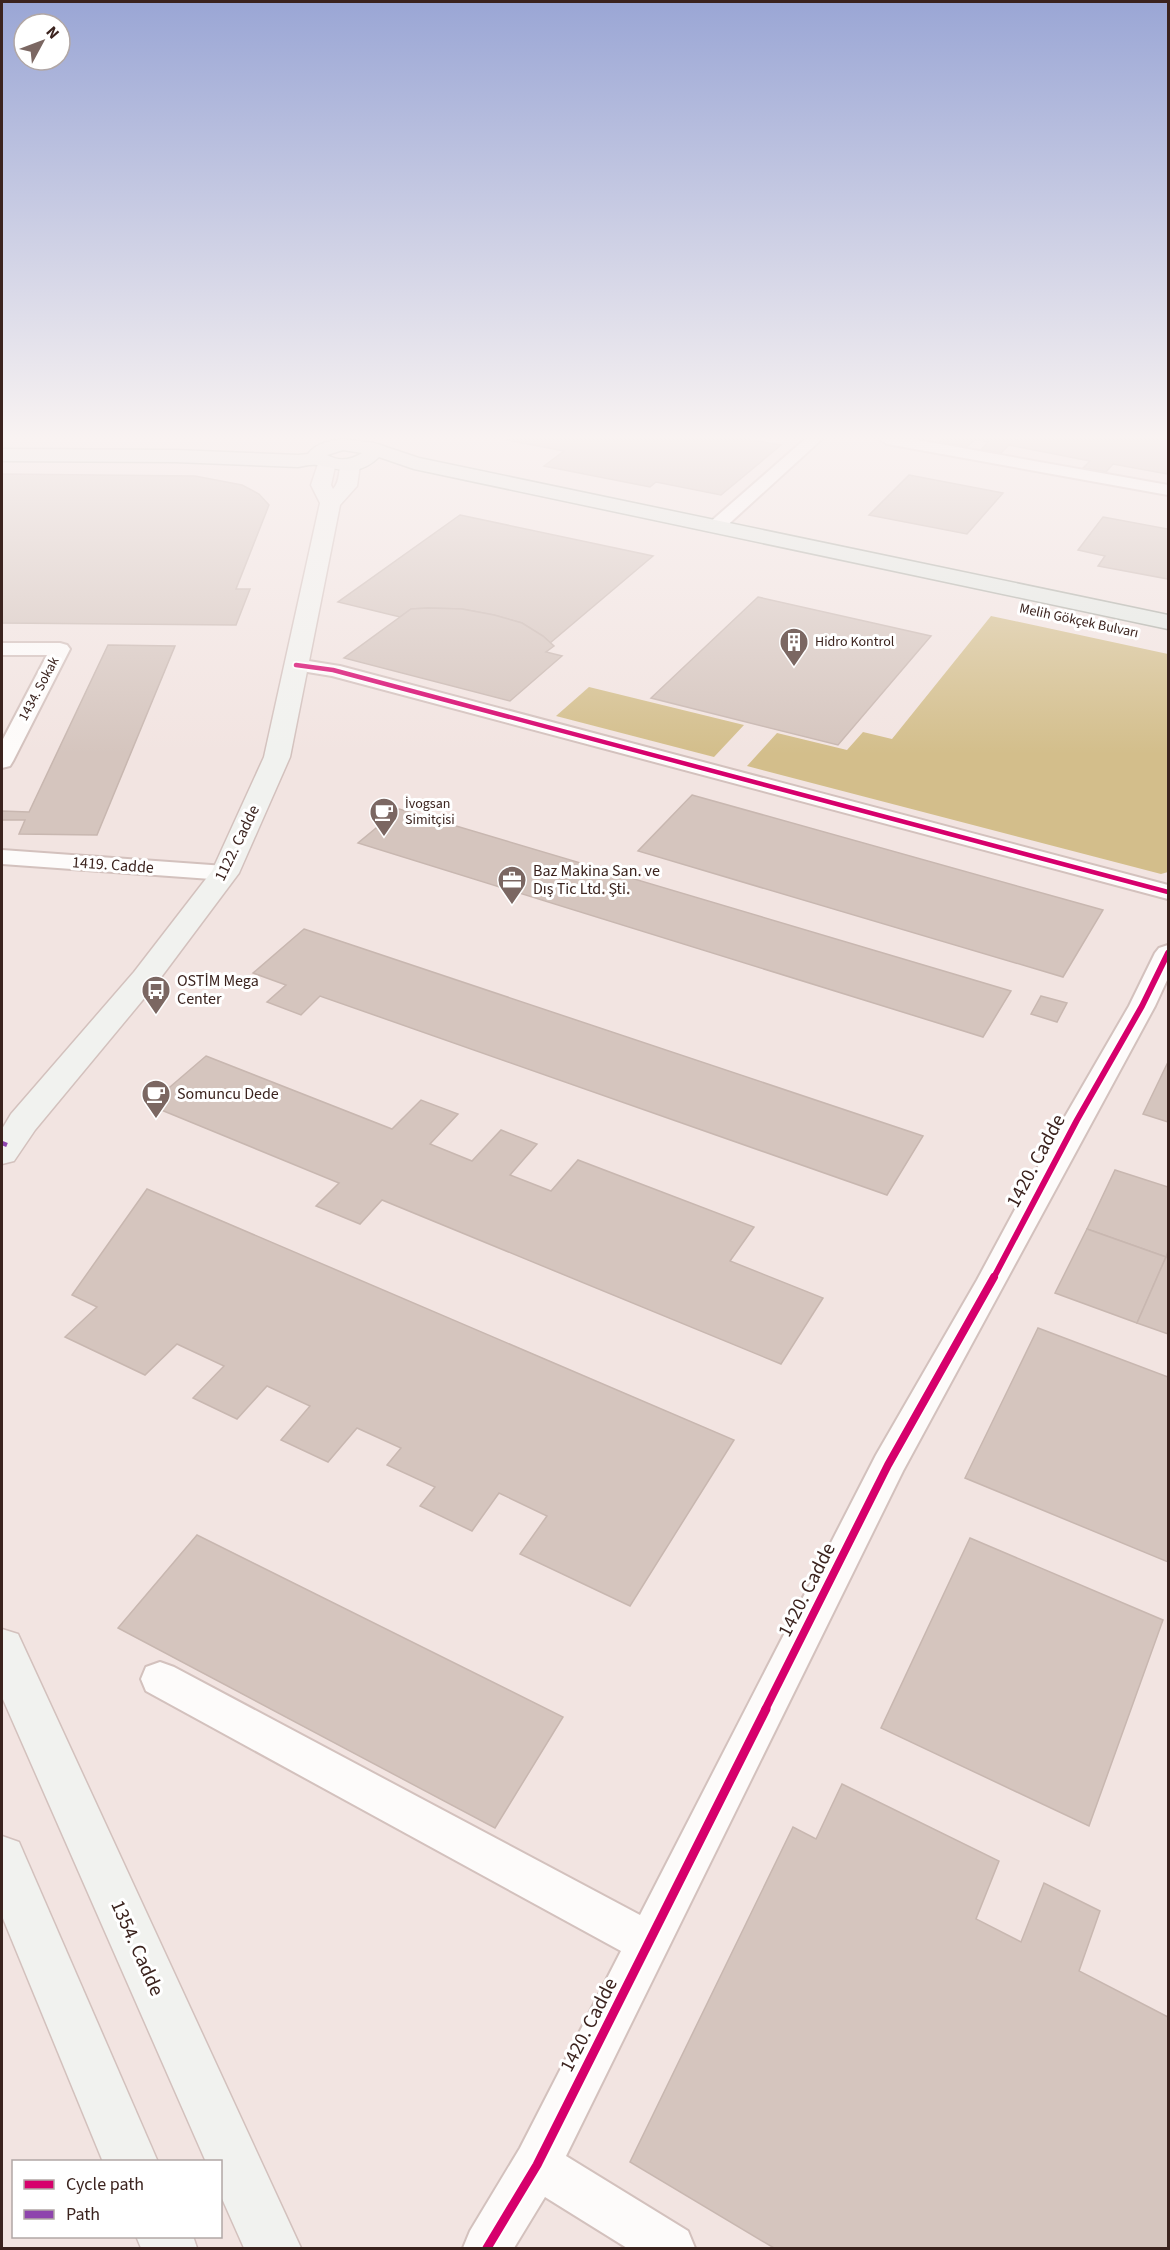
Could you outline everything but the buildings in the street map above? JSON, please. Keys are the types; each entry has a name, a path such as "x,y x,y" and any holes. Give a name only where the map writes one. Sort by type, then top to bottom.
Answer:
{"main road":[{"name":"1122. Cadde","path":"2,1153 23,1122 145,978 225,873 277,757 321,544"},
{"name":"Melih Gökçek Bulvarı","path":"706,544 1168,640"},
{"name":"Melih Gökçek Bulvarı","path":"796,544 1168,622"},
{"name":"1354. Cadde","path":"2,1648 273,2248"},
{"path":"5,1883 130,2160"}],"street":[{"name":"1434. Sokak","path":"2,649 60,649 2,761"},
{"path":"296,665 344,673 1168,892"},
{"name":"1419. Cadde","path":"2,857 225,873"},
{"name":"1420. Cadde","path":"487,2248 537,2165 888,1466 992,1281 1077,1120 1142,1006 1168,953"},
{"path":"160,1679 649,1943"},
{"path":"537,2165 671,2248"}],"shaded area":[{"path":"991,616 1168,654 1168,872 1161,874 747,766 777,733 847,750 863,732 892,739"},
{"path":"589,687 744,725 714,757 556,716"}],"marked path":[{"path":"2,1143 7,1145"}],"cycle path":[{"path":"296,665 333,670 1168,892"},
{"path":"487,2248 537,2165 888,1465 992,1281 1077,1120 1142,1006 1168,953"}],"place":[{"name":"Hidro Kontrol","path":"794,668"},
{"name":"İvogsan Simitçisi","path":"384,838"},
{"name":"Baz Makina San. ve Dış Tic Ltd. Şti.","path":"512,906"},
{"name":"OSTİM Mega Center","path":"156,1016"},
{"name":"Somuncu Dede","path":"156,1120"}]}
